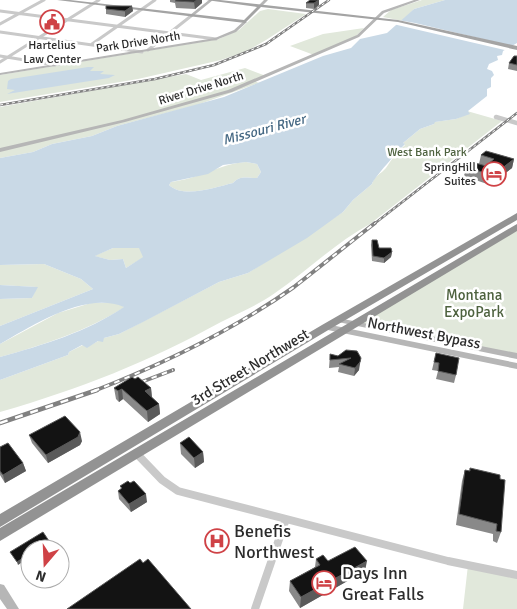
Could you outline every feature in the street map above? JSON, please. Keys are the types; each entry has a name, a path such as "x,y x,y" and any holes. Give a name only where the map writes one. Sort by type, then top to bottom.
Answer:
{"highway":[{"name":"3rd Street Northwest","path":"0,535 326,327 517,216"},
{"name":"3rd Street Northwest","path":"0,521 357,324 517,226"}],"main road":[{"path":"59,0 244,22"},
{"path":"191,16 210,0 374,19"},
{"name":"Park Drive North","path":"0,74 216,39 235,30 266,0"},
{"name":"River Drive North","path":"0,150 114,123 230,91 358,36 383,12 418,0"},
{"path":"260,6 383,20 516,49"},
{"path":"254,12 273,8"},
{"name":"Northwest Bypass","path":"338,320 517,356"},
{"name":"Northwest Bypass","path":"326,327 517,366"},
{"path":"0,590 13,609"}],"street":[{"path":"0,24 44,0"},
{"path":"0,62 99,0"},
{"path":"92,44 155,0"},
{"path":"0,11 216,39"},
{"path":"148,50 191,16"},
{"path":"0,32 142,52"},
{"path":"0,56 56,65"},
{"path":"496,117 517,123"},
{"path":"133,449 162,480 178,490 448,561 517,575"},
{"path":"255,609 286,519"}],"green space":[{"path":"422,0 445,0 414,9 403,21 383,17 391,10"},
{"path":"268,9 306,14 247,51 221,60 138,79 0,102 0,75 219,39 239,30 260,11"},
{"path":"364,28 356,36 314,55 290,46 323,34"},
{"path":"245,68 266,76 254,81 259,83 197,105 117,126 92,136 52,144 33,152 0,158 0,107 186,74 201,80"},
{"name":"West Bank Park","path":"467,111 502,121 370,224 333,248 269,297 140,362 58,394 0,412 0,380 68,355 69,352 83,345 87,347 104,338 119,334 219,282 248,273 343,212 386,168 405,145 403,143 420,129 434,124 434,122 456,119 469,113"},
{"path":"236,163 257,164 261,172 257,178 241,178 233,183 191,192 175,189 169,185 171,182"},
{"name":"Montana ExpoPark","path":"517,227 517,356 357,324"},
{"path":"113,248 140,248 144,257 126,268 123,259 110,260 94,256"},
{"path":"44,264 81,279 93,289 0,326 0,299 32,298 37,287 0,285 0,265"},
{"path":"91,303 116,303 125,307 110,316 64,336 0,357 0,344 58,313"},
{"path":"468,565 517,575 517,609 463,609"}],"water":[{"name":"Missouri River","path":"445,0 517,0 517,43 503,51 502,55 497,56 498,60 489,64 487,69 492,71 494,75 491,78 491,87 487,89 487,96 468,111 470,114 456,119 435,122 420,129 403,143 405,144 372,184 353,200 343,212 307,238 248,273 219,282 119,334 104,338 103,342 98,341 87,348 82,345 69,352 68,355 0,380 0,357 80,331 124,307 109,303 93,303 60,312 0,344 0,326 93,289 81,279 44,264 0,265 0,158 33,152 52,144 92,136 117,126 224,97 323,56 351,48 360,39 387,33 414,9","holes":["246,162 257,164 261,172 257,178 241,178 233,183 191,192 175,189 169,185 171,182 208,174 223,165","113,248 139,248 143,257 126,268 123,259 110,260 95,256"]},
{"path":"94,67 90,71 104,71 100,74 115,75 109,78 7,94 15,90 7,89 8,81 11,79"},
{"path":"0,285 38,287 32,298 0,299"}],"pier":[{"path":"398,20 516,47 509,51 393,24"}],"building":[{"path":"176,0 197,0 194,2"},
{"path":"310,0 319,0 314,3 306,3"},
{"path":"106,6 132,6 125,11 106,9"},
{"path":"514,56 517,56 517,65 509,63"},
{"path":"486,151 514,159 492,176 466,166 472,162 486,166 494,159 481,155"},
{"path":"372,240 377,240 379,248 391,248 392,252 384,258 373,256"},
{"path":"346,350 357,351 361,358 355,368 339,364 351,358 330,360 330,354 338,356"},
{"path":"436,353 459,358 456,375 438,371 439,363 434,362"},
{"path":"132,377 135,379 138,377 151,388 145,391 159,404 147,411 122,389 118,391 114,388"},
{"path":"65,416 80,432 78,437 46,455 29,435"},
{"path":"189,437 203,452 194,458 180,443"},
{"path":"8,443 23,463 3,475 0,471 0,447"},
{"path":"470,468 500,475 500,479 505,480 501,532 496,531 497,524 459,514 465,470 470,471"},
{"path":"128,481 130,483 134,481 146,494 129,504 118,491 122,488 120,486"},
{"path":"43,532 48,539 31,539"},
{"path":"20,546 20,560 17,562 10,552"},
{"path":"355,547 367,561 301,597 290,581 320,565 316,559 323,555 328,561"},
{"path":"140,559 143,563 148,559 191,609 67,609"}],"railway":[{"path":"0,105 155,79 214,65 266,44 329,0"},
{"path":"374,224 517,113"},
{"path":"94,391 172,358 247,318 294,287 375,223"},
{"path":"131,386 173,370"},
{"path":"0,423 97,390"}],"place":[{"name":"Hartelius Law Center","path":"52,22"},
{"name":"SpringHill Suites","path":"494,174"},
{"name":"Benefis Northwest","path":"217,541"},
{"name":"Days Inn Great Falls","path":"324,583"}]}
